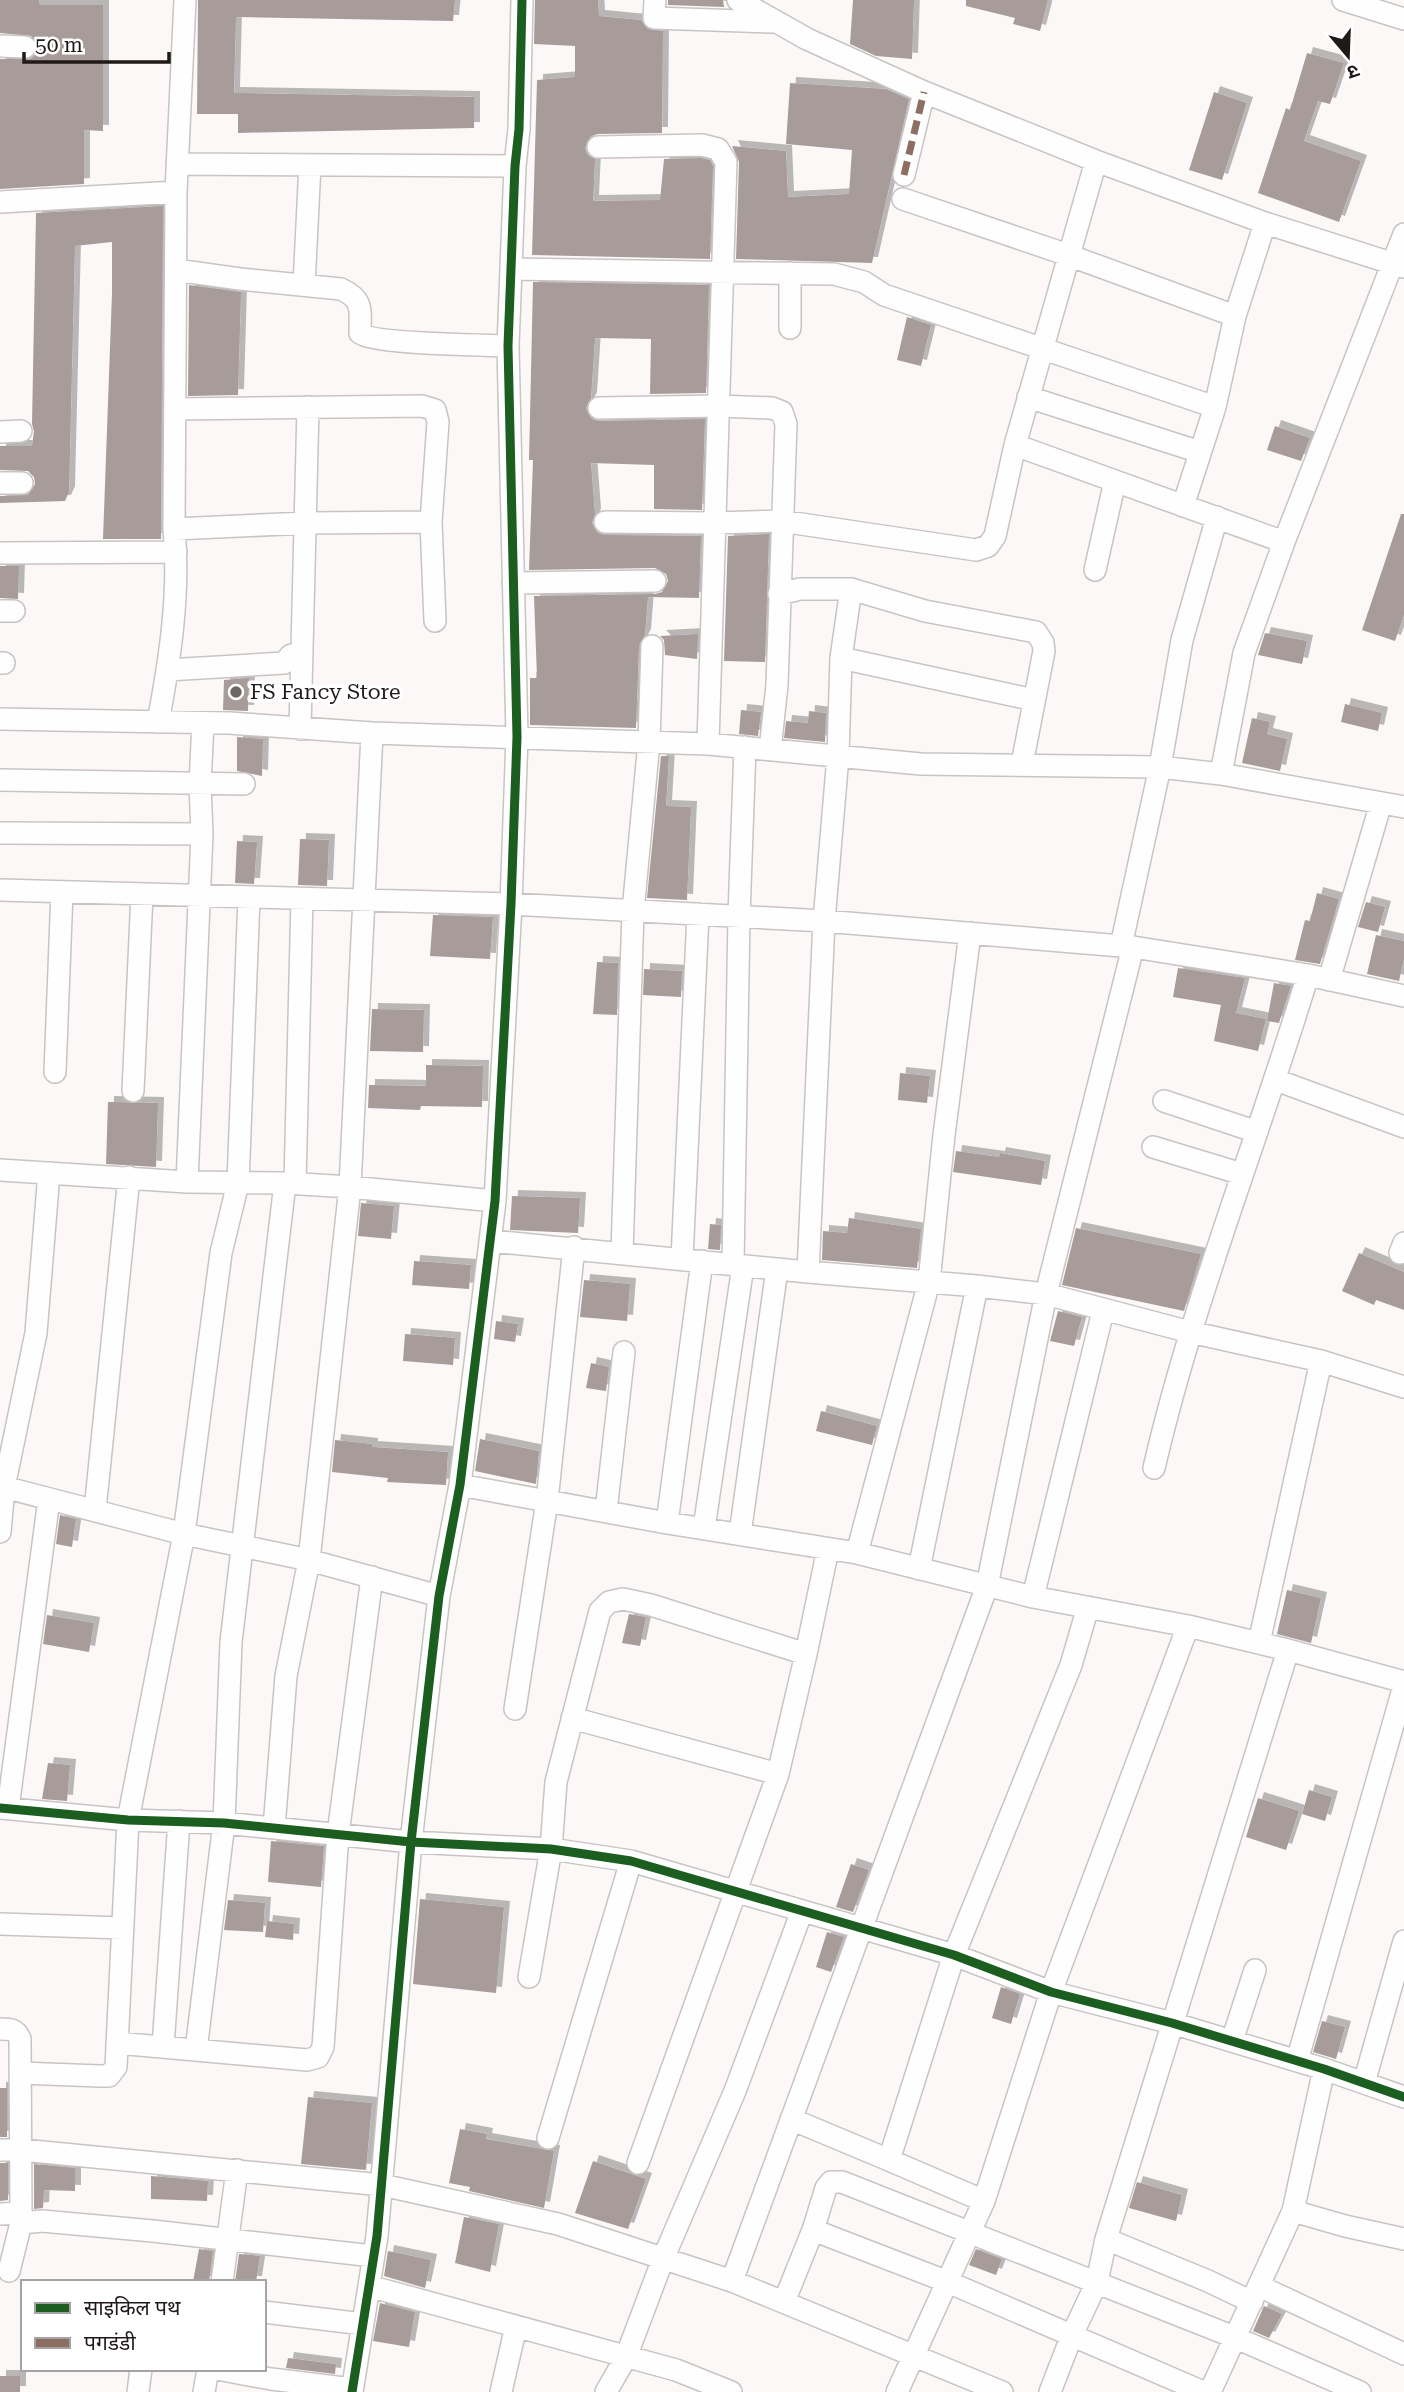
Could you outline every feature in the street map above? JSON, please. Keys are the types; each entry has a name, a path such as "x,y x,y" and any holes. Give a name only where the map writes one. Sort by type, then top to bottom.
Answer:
{"street":[{"path":"158,722 167,670 176,552 176,192 185,0"},
{"path":"223,2371 270,2386 352,2390 382,2185 411,1842 439,1595 460,1485 495,1201 517,737 508,346 515,166 519,129 522,0"},
{"path":"655,0 654,18 778,22"},
{"path":"738,0 832,51 924,92 1096,161 1265,223 1399,266"},
{"path":"1343,0 1404,19"},
{"path":"0,46 24,47"},
{"path":"904,175 924,92"},
{"path":"598,148 702,145 718,149 726,162 708,744"},
{"path":"606,522 781,521 976,550 988,546 995,536 1015,445 1096,161"},
{"path":"177,164 515,166"},
{"path":"304,285 310,165"},
{"path":"0,202 176,192"},
{"path":"903,199 1235,316"},
{"path":"1183,506 1214,407 1235,316 1265,223"},
{"path":"1221,774 1244,653 1284,542 1399,266 1404,234"},
{"path":"511,269 834,274 851,277 884,295 1214,407"},
{"path":"176,270 341,289 355,296 359,303 360,333 363,337 508,346"},
{"path":"790,273 790,328"},
{"path":"1028,397 1200,452"},
{"path":"176,409 422,406 435,410 438,422 431,522 435,621"},
{"path":"599,408 718,406 772,408 782,412 786,424 777,685 770,750"},
{"path":"300,729 308,407"},
{"path":"1015,445 1284,542"},
{"path":"1096,570 1115,481"},
{"path":"0,483 22,483"},
{"path":"732,2281 988,1586 1046,1294 1127,947 1182,640 1217,517"},
{"path":"174,529 306,523 431,522"},
{"path":"0,553 176,552"},
{"path":"513,583 655,581"},
{"path":"779,594 800,589 851,589 925,611 1036,632 1043,643 1044,651 1022,764"},
{"path":"808,1272 824,921 838,756 841,658 851,589"},
{"path":"622,1252 633,911 649,742 652,646"},
{"path":"167,670 284,663 291,655 302,653"},
{"path":"841,658 1034,700"},
{"path":"0,719 203,723 372,733 708,744 921,764 1160,767 1221,774 1404,807"},
{"path":"187,1182 200,896 203,723"},
{"path":"274,1828 286,1676 309,1560 350,1187 372,733"},
{"path":"704,1528 738,1266 739,916 745,747"},
{"path":"0,780 244,784"},
{"path":"1329,980 1381,803"},
{"path":"0,832 202,834"},
{"path":"0,890 511,904 824,921 1127,947 1403,990"},
{"path":"55,1072 62,892"},
{"path":"133,1091 142,894"},
{"path":"13,2078 109,2076 117,2067 128,1820 184,1534 221,1253 238,1183 249,897"},
{"path":"197,2049 224,1823 231,1642 290,1183 302,898"},
{"path":"667,1523 692,1260 698,914"},
{"path":"857,1553 929,1282 944,1135 971,933"},
{"path":"1154,1468 1190,1332 1276,1080 1308,975"},
{"path":"1276,1080 1404,1127"},
{"path":"1164,1101 1257,1132"},
{"path":"1153,1147 1242,1174"},
{"path":"0,1170 187,1182 290,1183 495,1201"},
{"path":"0,1532 2,1487 36,1333 49,1173"},
{"path":"95,1510 130,1177"},
{"path":"491,1241 1046,1294 1103,1311 1321,1362 1404,1387"},
{"path":"515,1709 547,1501 574,1247"},
{"path":"740,1534 777,1269"},
{"path":"919,1569 977,1286"},
{"path":"1033,1597 1103,1311"},
{"path":"606,1511 624,1352"},
{"path":"1259,1643 1321,1362"},
{"path":"460,1485 667,1523 857,1553 1033,1597 1188,1626 1259,1643 1404,1684 1297,2061"},
{"path":"2,1487 184,1534 309,1560 439,1595"},
{"path":"49,1499 4,1808 128,1820 224,1823 411,1842 551,1849 631,1861 954,1955 1051,1992 1172,2023 1324,2069 1404,2097"},
{"path":"638,2162 778,1774 828,1549"},
{"path":"117,2043 307,2060 318,2057 323,2047 338,1834 372,1577"},
{"path":"529,1978 551,1849 556,1782 600,1611 609,1602 623,1599 651,1605 806,1654"},
{"path":"889,2160 954,1955 1071,1665 1087,1607"},
{"path":"897,2392 984,2201 1051,1992 1188,1626"},
{"path":"1050,2392 1072,2335 1097,2282 1105,2239 1288,1650"},
{"path":"572,1718 778,1774"},
{"path":"163,2046 179,1821"},
{"path":"548,2138 631,1861"},
{"path":"606,2392 626,2357 663,2259 735,2091 802,1911"},
{"path":"0,1924 123,1928"},
{"path":"1364,2083 1404,1941"},
{"path":"1232,2041 1255,1970"},
{"path":"0,2029 12,2029 18,2033 20,2039 13,2078 22,2150 22,2218 11,2275"},
{"path":"1210,2392 1293,2211 1324,2069"},
{"path":"791,2119 984,2201"},
{"path":"0,2150 237,2169 382,2185 558,2224 732,2281 916,2354 1002,2392"},
{"path":"222,2280 237,2169"},
{"path":"784,2302 813,2230 826,2188 831,2182 842,2182 1234,2337 1360,2392"},
{"path":"1293,2211 1404,2239"},
{"path":"0,2214 43,2221 229,2238 373,2256"},
{"path":"813,2230 948,2282 1203,2392"},
{"path":"1105,2239 1208,2281 1255,2294 1404,2354"},
{"path":"369,2286 676,2371 731,2392"},
{"path":"266,2312 363,2324"},
{"path":"501,2392 516,2326"},
{"path":"138,2392 141,2371"},
{"path":"204,2392 208,2371"}],"building":[{"path":"0,0 39,0 40,5 103,5 103,131 84,130 84,184 0,189 0,59 30,59 36,55 38,47 31,36 0,33"},
{"path":"198,0 455,0 453,21 236,17 234,93 474,97 474,128 238,133 238,114 197,114"},
{"path":"535,0 598,0 599,16 641,20 648,29 663,31 662,133 591,136 585,148 587,154 595,159 593,201 660,200 664,159 710,160 713,166 710,259 532,255 537,80 575,77 575,46 534,44"},
{"path":"668,0 723,0 724,7 668,5"},
{"path":"853,0 914,0 912,59 876,56 850,44"},
{"path":"966,0 1048,0 1040,31 1013,24 1015,18 966,6"},
{"path":"1307,53 1344,63 1330,104 1318,101 1304,141 1361,161 1339,222 1258,193 1286,108 1290,110"},
{"path":"790,83 886,89 909,99 872,263 736,259 739,162 732,146 786,151 788,197 849,194 852,150 786,144"},
{"path":"1214,92 1247,103 1222,180 1189,170"},
{"path":"163,206 161,539 103,539 112,242 75,246 69,492 65,501 0,503 0,496 28,495 35,484 34,477 28,471 0,470 0,446 32,446 36,213"},
{"path":"533,282 709,285 706,393 650,394 651,339 595,338 591,398 586,408 592,419 705,419 702,510 654,509 654,465 591,463 595,514 592,523 598,533 701,536 699,598 648,597 645,635 639,646 636,728 530,725 530,678 537,678 534,596 655,594 662,592 668,581 666,574 655,568 529,570 533,460 529,460"},
{"path":"189,285 241,292 238,395 188,396"},
{"path":"907,317 931,325 921,366 897,360"},
{"path":"1275,426 1310,438 1301,461 1267,450"},
{"path":"1401,514 1404,514 1404,615 1395,641 1362,630"},
{"path":"769,534 765,662 724,661 728,536"},
{"path":"0,566 19,566 18,599 0,598"},
{"path":"1265,633 1307,641 1302,664 1258,655"},
{"path":"698,634 697,659 665,655 664,640 660,636"},
{"name":"FS Fancy Store","path":"249,678 248,711 223,710 224,680"},
{"path":"1345,704 1382,713 1378,731 1341,722"},
{"path":"741,710 761,712 758,736 739,734"},
{"path":"809,711 826,713 825,742 784,738 786,721 808,723"},
{"path":"1252,718 1270,722 1267,734 1287,739 1280,771 1242,763"},
{"path":"237,737 263,739 262,776 237,771"},
{"path":"661,756 669,756 666,806 691,807 687,900 647,898"},
{"path":"300,839 329,840 327,886 298,885"},
{"path":"237,841 257,842 254,884 235,883"},
{"path":"1317,893 1339,899 1320,964 1295,960 1305,920 1310,921"},
{"path":"1366,902 1385,907 1378,932 1358,927"},
{"path":"433,915 493,917 490,959 430,956"},
{"path":"1376,935 1404,941 1404,959 1399,981 1367,974"},
{"path":"597,962 618,963 617,1015 593,1014"},
{"path":"1178,968 1245,978 1236,1013 1266,1019 1258,1051 1214,1041 1221,1005 1173,997"},
{"path":"644,969 682,971 681,997 643,995"},
{"path":"1274,983 1291,986 1279,1023 1267,1021"},
{"path":"372,1009 424,1010 423,1052 370,1051"},
{"path":"426,1065 483,1066 482,1107 421,1106 420,1110 368,1108 369,1085 426,1086"},
{"path":"900,1073 930,1076 927,1103 898,1100"},
{"path":"108,1102 158,1103 156,1167 106,1164"},
{"path":"956,1151 999,1157 1000,1153 1045,1161 1041,1185 953,1172"},
{"path":"512,1196 580,1198 578,1233 510,1230"},
{"path":"361,1203 394,1206 391,1239 358,1236"},
{"path":"849,1218 921,1229 917,1268 822,1260 823,1231 847,1233"},
{"path":"710,1224 721,1225 720,1250 708,1249"},
{"path":"1076,1228 1201,1254 1184,1311 1062,1285"},
{"path":"1359,1253 1404,1272 1404,1310 1376,1300 1374,1305 1342,1291"},
{"path":"414,1261 471,1265 469,1289 412,1285"},
{"path":"584,1280 630,1284 627,1321 580,1317"},
{"path":"1058,1311 1082,1317 1074,1346 1050,1341"},
{"path":"496,1321 518,1324 515,1342 494,1339"},
{"path":"405,1334 455,1338 453,1365 403,1361"},
{"path":"591,1363 609,1367 606,1391 586,1388"},
{"path":"821,1411 877,1426 872,1445 816,1431"},
{"path":"480,1439 539,1451 536,1484 475,1471"},
{"path":"335,1440 372,1444 372,1447 448,1452 446,1485 387,1482 388,1478 332,1472"},
{"path":"60,1515 76,1519 72,1547 56,1544"},
{"path":"1287,1590 1321,1598 1311,1643 1277,1634"},
{"path":"629,1614 646,1617 640,1646 622,1643"},
{"path":"47,1615 94,1623 89,1652 43,1644"},
{"path":"48,1763 70,1765 67,1801 42,1799"},
{"path":"1309,1790 1332,1797 1325,1821 1302,1814"},
{"path":"1258,1798 1299,1811 1286,1850 1246,1837"},
{"path":"271,1841 324,1846 321,1887 268,1882"},
{"path":"851,1864 869,1870 853,1912 836,1907"},
{"path":"420,1899 504,1907 496,1993 413,1984"},
{"path":"228,1900 265,1903 263,1932 224,1930"},
{"path":"267,1921 294,1924 293,1940 265,1937"},
{"path":"827,1932 844,1937 831,1972 816,1967"},
{"path":"1001,1987 1020,1994 1011,2024 992,2018"},
{"path":"1322,2021 1345,2027 1336,2059 1313,2052"},
{"path":"0,2088 7,2088 7,2137 0,2137"},
{"path":"308,2097 372,2103 366,2170 301,2164"},
{"path":"460,2129 487,2134 486,2139 554,2151 544,2208 469,2191 470,2187 449,2183"},
{"path":"593,2161 646,2179 628,2229 575,2213"},
{"path":"0,2163 8,2163 8,2200 0,2201"},
{"path":"34,2164 75,2168 75,2191 44,2190 43,2208 34,2209"},
{"path":"151,2176 208,2181 207,2201 151,2199"},
{"path":"1137,2182 1182,2195 1176,2221 1129,2208"},
{"path":"464,2217 499,2224 490,2272 455,2263"},
{"path":"199,2249 213,2251 209,2280 193,2280"},
{"path":"976,2249 1002,2259 996,2275 969,2265"},
{"path":"388,2251 431,2260 425,2288 384,2276"},
{"path":"239,2254 260,2256 256,2280 235,2280"},
{"path":"380,2303 415,2312 409,2347 373,2341"},
{"path":"1264,2306 1282,2314 1269,2338 1253,2331"},
{"path":"288,2358 336,2364 335,2374 286,2368"},
{"path":"0,2376 20,2376 20,2392 0,2392"}],"marked path":[{"path":"904,175 924,92"}],"cycle path":[{"path":"352,2392 377,2236 411,1842 439,1596 460,1485 495,1201 517,737 508,346 515,166 519,129 522,0"},
{"path":"0,1808 128,1820 224,1823 411,1842 551,1849 631,1861 954,1955 1051,1992 1172,2023 1324,2069 1404,2097"}],"place":[{"name":"FS Fancy Store","path":"236,692"}]}
